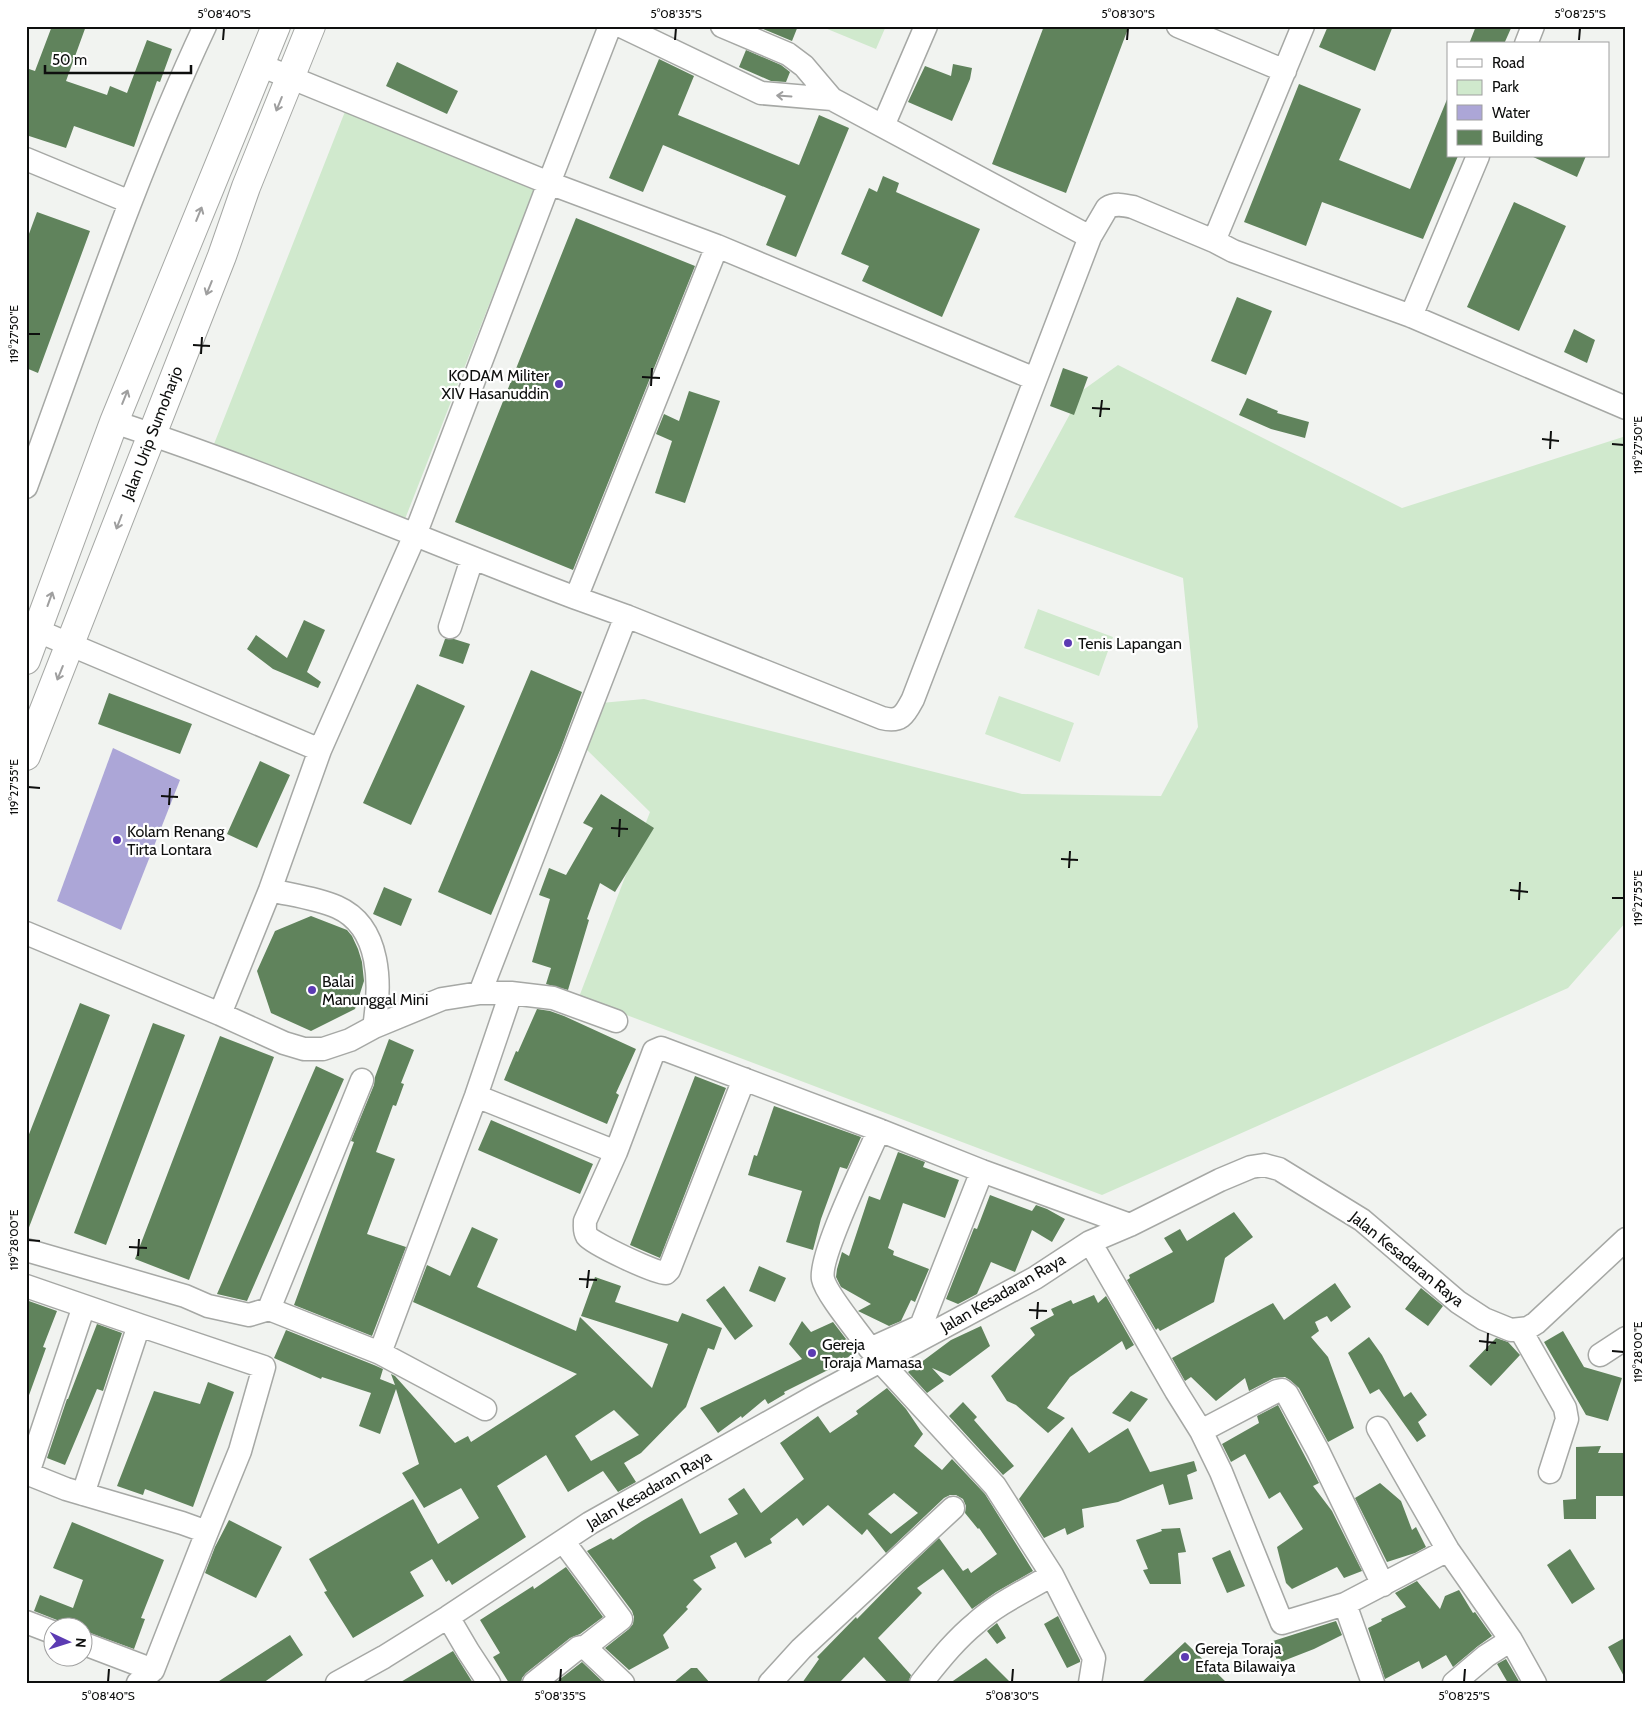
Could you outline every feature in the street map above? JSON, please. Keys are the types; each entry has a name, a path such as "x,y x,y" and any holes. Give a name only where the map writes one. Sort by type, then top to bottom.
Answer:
{"highway":[{"path":"30,650 114,422 276,26"},
{"name":"Jalan Urip Sumoharjo","path":"27,755 310,26"},
{"path":"187,243 222,256"}],"street":[{"path":"26,487 130,202 206,26"},
{"path":"220,1014 270,890 320,750 415,535 610,26"},
{"path":"621,26 761,93 832,99"},
{"path":"722,26 788,54 804,66 832,99 1090,237"},
{"path":"883,126 926,26"},
{"path":"1178,26 1285,71"},
{"path":"1214,241 1303,26"},
{"path":"1527,42 1533,26"},
{"path":"260,65 549,183 717,246 1035,379"},
{"path":"1411,316 1477,158"},
{"path":"26,159 130,202"},
{"path":"114,422 152,434 339,504 472,559 626,616 890,720 900,718 906,712 913,699 1090,237 1107,208 1111,205 1119,204 1133,207 1158,216 1233,251 1411,316 1626,408"},
{"path":"576,598 717,246"},
{"path":"450,627 472,559"},
{"path":"480,993 626,616"},
{"path":"30,650 70,646 320,750"},
{"path":"270,890 337,907 354,917 370,942 377,966 378,1005 374,1027"},
{"path":"26,934 220,1014 284,1043 304,1049 323,1049 350,1040 374,1027 442,998 480,993 511,993 553,998 616,1021"},
{"path":"380,1352 476,1096 511,993"},
{"path":"744,1079 669,1270 666,1273 658,1272 588,1238 584,1230 586,1221 616,1152 654,1051 661,1048 744,1079 879,1130 982,1171 1130,1224"},
{"path":"268,1308 362,1080"},
{"path":"476,1096 616,1152"},
{"path":"879,1130 838,1223 824,1262 823,1272 823,1279 831,1294 870,1349 921,1326 982,1171"},
{"name":"Jalan Kesadaran Raya","path":"337,1683 384,1657 448,1617 590,1523 716,1451 1036,1278 1090,1242 1251,1167 1271,1166 1279,1169 1362,1220 1458,1302 1499,1327 1511,1330 1520,1329"},
{"path":"1550,1472 1566,1418 1565,1408 1520,1329 1528,1328 1536,1323 1626,1239"},
{"path":"1090,1242 1200,1431 1221,1472 1282,1623 1345,1604 1448,1550"},
{"path":"26,1250 185,1296 208,1306 249,1315 268,1308 380,1352 485,1410"},
{"path":"26,1286 264,1367 240,1451 146,1676 92,1648"},
{"path":"84,1306 27,1473 66,1489 207,1532"},
{"path":"83,1494 140,1325"},
{"path":"1600,1355 1626,1338"},
{"path":"880,1361 995,1486 1052,1575 1094,1658 1090,1683"},
{"path":"1200,1431 1277,1391 1282,1390 1287,1394 1318,1451 1383,1584"},
{"path":"1378,1428 1448,1550 1511,1640 1535,1683"},
{"path":"770,1683 801,1649 953,1508"},
{"path":"534,1683 578,1648 585,1648 621,1619 563,1541"},
{"path":"920,1683 946,1652 976,1623 992,1610 1052,1575"},
{"path":"1345,1604 1373,1683"},
{"path":"448,1617 489,1683"},
{"path":"26,1622 42,1628"},
{"path":"1454,1683 1486,1656 1511,1640"},
{"path":"585,1648 623,1683"}],"green space":[{"path":"820,26 886,26 876,49"},
{"path":"346,109 536,185 405,519 214,444"},
{"path":"1118,365 1402,508 1626,436 1626,922 1568,988 1102,1195 579,997 650,812 584,747 601,703 644,699 1022,794 1161,796 1198,727 1183,578 1014,517 1083,390"},
{"name":"Tenis Lapangan","path":"1038,609 1113,637 1099,676 1024,648"},
{"path":"999,696 1074,723 1060,762 985,734"}],"water":[{"name":"Kolam Renang Tirta Lontara","path":"113,748 180,780 121,930 57,901"}],"building":[{"path":"52,26 86,26 66,81 107,95 110,86 127,93 147,40 172,49 160,82 157,81 134,147 74,126 66,148 26,135 26,68 35,71"},
{"path":"756,26 798,26 792,41"},
{"path":"1044,26 1129,26 1066,193 992,164"},
{"path":"1328,26 1393,26 1375,71 1319,47"},
{"path":"1476,26 1512,26 1505,42 1470,42"},
{"path":"746,50 781,65 790,72 786,82 771,81 739,67"},
{"path":"659,59 694,76 678,115 799,165 819,115 849,128 796,257 766,245 786,196 663,145 643,192 609,178"},
{"path":"397,62 458,91 447,114 386,86"},
{"path":"953,64 972,68 970,79 952,121 908,102 925,66 951,76"},
{"path":"1299,84 1361,109 1339,160 1410,189 1447,99 1447,158 1457,158 1423,239 1322,202 1306,246 1244,222"},
{"path":"1535,158 1585,158 1577,177"},
{"path":"883,176 899,183 896,192 980,229 942,317 862,281 869,266 841,254 869,188 877,192"},
{"path":"1514,202 1566,226 1519,331 1467,307"},
{"path":"37,212 90,231 38,373 26,368 26,242"},
{"path":"576,218 695,266 573,570 455,522"},
{"path":"1237,297 1272,311 1246,375 1211,361"},
{"path":"1574,329 1595,340 1587,363 1564,352"},
{"path":"1063,368 1088,377 1074,415 1050,406"},
{"path":"689,391 720,401 685,503 655,493 672,441 656,434 664,414 679,421"},
{"path":"1247,398 1278,411 1277,413 1309,422 1305,438 1271,429 1239,415"},
{"path":"304,620 325,630 307,672 321,682 318,688 273,669 247,649 256,635 287,658"},
{"path":"445,639 454,639 470,644 463,664 439,656"},
{"path":"531,670 582,692 561,748 491,915 438,892"},
{"path":"417,684 465,706 411,825 363,803"},
{"path":"109,693 192,724 180,754 98,724"},
{"path":"260,761 290,775 257,848 227,834"},
{"path":"601,794 654,828 615,892 600,883 587,919 589,920 568,990 546,984 551,968 532,962 550,899 539,895 549,868 566,875 593,828 583,823"},
{"path":"384,887 412,899 401,926 373,914"},
{"name":"Balai Manunggal Mini","path":"311,916 347,930 352,936 362,962 364,981 355,1009 311,1031 271,1013 257,971 275,931"},
{"path":"80,1003 110,1015 28,1230 26,1230 26,1142"},
{"path":"537,1009 564,1016 636,1049 616,1093 619,1095 607,1124 504,1080"},
{"path":"153,1023 185,1035 106,1245 74,1233"},
{"path":"220,1036 274,1057 189,1280 135,1259"},
{"path":"389,1039 414,1050 401,1083 404,1084 396,1106 393,1105 376,1152 395,1159 367,1234 406,1247 372,1336 294,1305 354,1142 351,1141 374,1085 375,1077"},
{"path":"316,1066 344,1079 247,1301 217,1294"},
{"path":"695,1076 726,1088 660,1258 630,1245"},
{"path":"774,1106 861,1137 847,1169 840,1167 821,1219 813,1250 786,1242 802,1191 748,1175 754,1155 757,1156"},
{"path":"491,1120 593,1164 580,1194 478,1150"},
{"path":"898,1152 925,1162 923,1167 959,1180 945,1218 903,1203 888,1248 894,1251 893,1255 929,1269 915,1302 911,1300 901,1321 889,1326 858,1311 871,1304 841,1287 836,1277 842,1252 849,1256 869,1196 880,1200"},
{"path":"990,1195 1032,1211 1036,1205 1065,1219 1052,1242 1032,1230 1015,1272 991,1262 977,1294 958,1304 946,1299 974,1228 977,1229"},
{"path":"1234,1212 1253,1237 1225,1258 1214,1302 1160,1331 1158,1328 1156,1330 1127,1280 1130,1278 1129,1275 1173,1252 1164,1238 1180,1229 1187,1241"},
{"path":"472,1227 498,1239 477,1287 576,1331 580,1317 652,1388 668,1344 581,1316 595,1277 621,1286 615,1302 678,1322 682,1313 722,1328 714,1350 708,1348 686,1407 641,1453 624,1463 636,1482 618,1492 603,1471 568,1492 546,1455 497,1486 526,1537 452,1585 449,1580 446,1582 432,1559 410,1572 424,1596 353,1638 324,1592 327,1591 309,1559 413,1499 438,1544 479,1518 461,1488 424,1508 402,1473 419,1464 396,1389 380,1434 359,1426 371,1393 322,1377 321,1379 274,1358 286,1330 383,1369 380,1379 395,1385 391,1374 395,1376 455,1443 468,1436 471,1442 577,1374 413,1302 427,1265 450,1276","holes":["614,1410 639,1435 591,1461 575,1436"]},
{"path":"759,1266 786,1278 775,1302 749,1291"},
{"path":"1335,1283 1351,1307 1331,1322 1327,1316 1315,1322 1319,1331 1311,1337 1328,1357 1354,1428 1328,1442 1299,1388 1285,1377 1274,1378 1249,1391 1245,1378 1216,1401 1191,1377 1185,1381 1172,1358 1273,1303 1284,1320"},
{"path":"724,1286 753,1326 735,1340 706,1300"},
{"path":"1421,1288 1443,1306 1428,1326 1405,1309"},
{"path":"1094,1295 1098,1303 1106,1296 1134,1345 1126,1350 1122,1341 1070,1377 1047,1408 1065,1418 1048,1433 1016,1405 1007,1401 991,1376 1035,1335 1030,1328 1054,1315 1051,1309 1071,1300 1073,1304"},
{"path":"26,1300 57,1311 43,1347 46,1348 28,1398 26,1397"},
{"path":"802,1321 811,1332 833,1322 856,1352 830,1369 784,1392 785,1394 768,1404 765,1399 742,1418 741,1416 718,1433 700,1408 802,1359 789,1344"},
{"path":"97,1324 122,1333 103,1391 97,1389 65,1465 47,1458 67,1399"},
{"path":"981,1326 990,1346 950,1376 932,1368 944,1381 927,1393 908,1372 951,1340"},
{"path":"1563,1331 1584,1367 1622,1378 1608,1421 1586,1415 1544,1342"},
{"path":"1369,1337 1382,1355 1404,1397 1411,1392 1427,1415 1418,1422 1426,1436 1417,1442 1379,1389 1370,1394 1348,1353"},
{"path":"1496,1338 1508,1342 1520,1355 1491,1386 1469,1366"},
{"path":"208,1382 234,1392 193,1507 145,1489 143,1495 117,1486 154,1391 200,1404"},
{"path":"887,1388 906,1409 923,1434 914,1446 942,1470 952,1459 985,1494 1033,1571 996,1592 972,1609 943,1569 917,1588 922,1593 878,1638 911,1675 908,1683 888,1683 864,1657 839,1683 802,1683 819,1659 817,1657 939,1538 963,1571 968,1568 971,1573 997,1554 979,1528 965,1513 966,1506 963,1499 956,1495 944,1498 886,1553 867,1529 862,1535 828,1505 803,1526 797,1518 770,1539 772,1543 745,1558 736,1542 710,1556 716,1568 693,1580 702,1589 686,1607 688,1609 663,1635 669,1648 629,1670 605,1648 629,1629 633,1624 634,1617 632,1611 587,1551 611,1538 613,1540 682,1498 700,1534 738,1514 728,1499 744,1488 761,1513 804,1479 780,1443 818,1416 830,1433 858,1414 856,1411","holes":["894,1493 918,1513 891,1534 868,1514"]},
{"path":"1131,1391 1148,1399 1130,1422 1112,1413"},
{"path":"963,1402 977,1417 974,1420 1014,1466 1003,1475 949,1416"},
{"path":"1278,1405 1319,1483 1313,1486 1332,1511 1362,1571 1344,1578 1337,1567 1292,1589 1286,1583 1277,1547 1303,1529 1280,1492 1269,1499 1245,1454 1231,1462 1222,1444 1259,1423 1257,1416"},
{"path":"1072,1427 1089,1453 1128,1428 1150,1472 1194,1461 1197,1471 1187,1475 1193,1499 1169,1505 1163,1484 1118,1502 1082,1509 1084,1527 1067,1535 1065,1528 1044,1538 1019,1499"},
{"path":"1601,1446 1598,1453 1626,1453 1626,1496 1596,1496 1596,1519 1564,1519 1563,1500 1576,1499 1576,1447"},
{"path":"1380,1483 1401,1501 1412,1530 1416,1527 1426,1547 1415,1553 1387,1562 1355,1498"},
{"path":"229,1520 282,1547 256,1598 205,1573 215,1547"},
{"path":"72,1522 164,1560 141,1618 145,1619 134,1649 92,1634 92,1616 47,1616 34,1611 40,1595 73,1608 83,1580 53,1568"},
{"path":"1180,1528 1186,1552 1178,1553 1181,1584 1150,1584 1143,1570 1148,1569 1136,1540 1162,1531 1161,1529"},
{"path":"1570,1549 1595,1589 1572,1604 1547,1565"},
{"path":"1230,1550 1245,1586 1227,1593 1212,1558"},
{"path":"566,1567 603,1617 580,1634 570,1638 526,1673 521,1683 509,1683 493,1657 500,1653 480,1620 533,1586 534,1589"},
{"path":"1417,1581 1440,1609 1445,1596 1459,1590 1473,1613 1475,1612 1492,1636 1453,1667 1446,1655 1422,1669 1419,1661 1385,1679 1368,1628 1382,1621 1381,1619 1406,1607 1395,1593"},
{"path":"1058,1616 1080,1660 1080,1662 1067,1668 1044,1624"},
{"path":"1336,1621 1342,1635 1314,1649 1278,1663 1270,1642"},
{"path":"997,1623 1006,1638 997,1644 987,1631"},
{"path":"290,1635 303,1655 263,1683 216,1683"},
{"path":"1626,1637 1626,1680 1608,1647"},
{"name":"Gereja Toraja Efata Bilawaiya","path":"1185,1642 1227,1683 1141,1683"},
{"path":"453,1651 473,1683 399,1683"},
{"path":"986,1658 1011,1683 950,1683"},
{"path":"1506,1659 1520,1683 1508,1683 1497,1664"},
{"path":"582,1662 604,1683 555,1683"},
{"path":"691,1668 697,1668 710,1683 673,1683"}],"place":[{"name":"KODAM Militer XIV Hasanuddin","path":"559,384"},
{"name":"Tenis Lapangan","path":"1068,643"},
{"name":"Kolam Renang Tirta Lontara","path":"117,840"},
{"name":"Balai Manunggal Mini","path":"312,990"},
{"name":"Gereja Toraja Mamasa","path":"812,1353"},
{"name":"Gereja Toraja Efata Bilawaiya","path":"1185,1657"}]}
